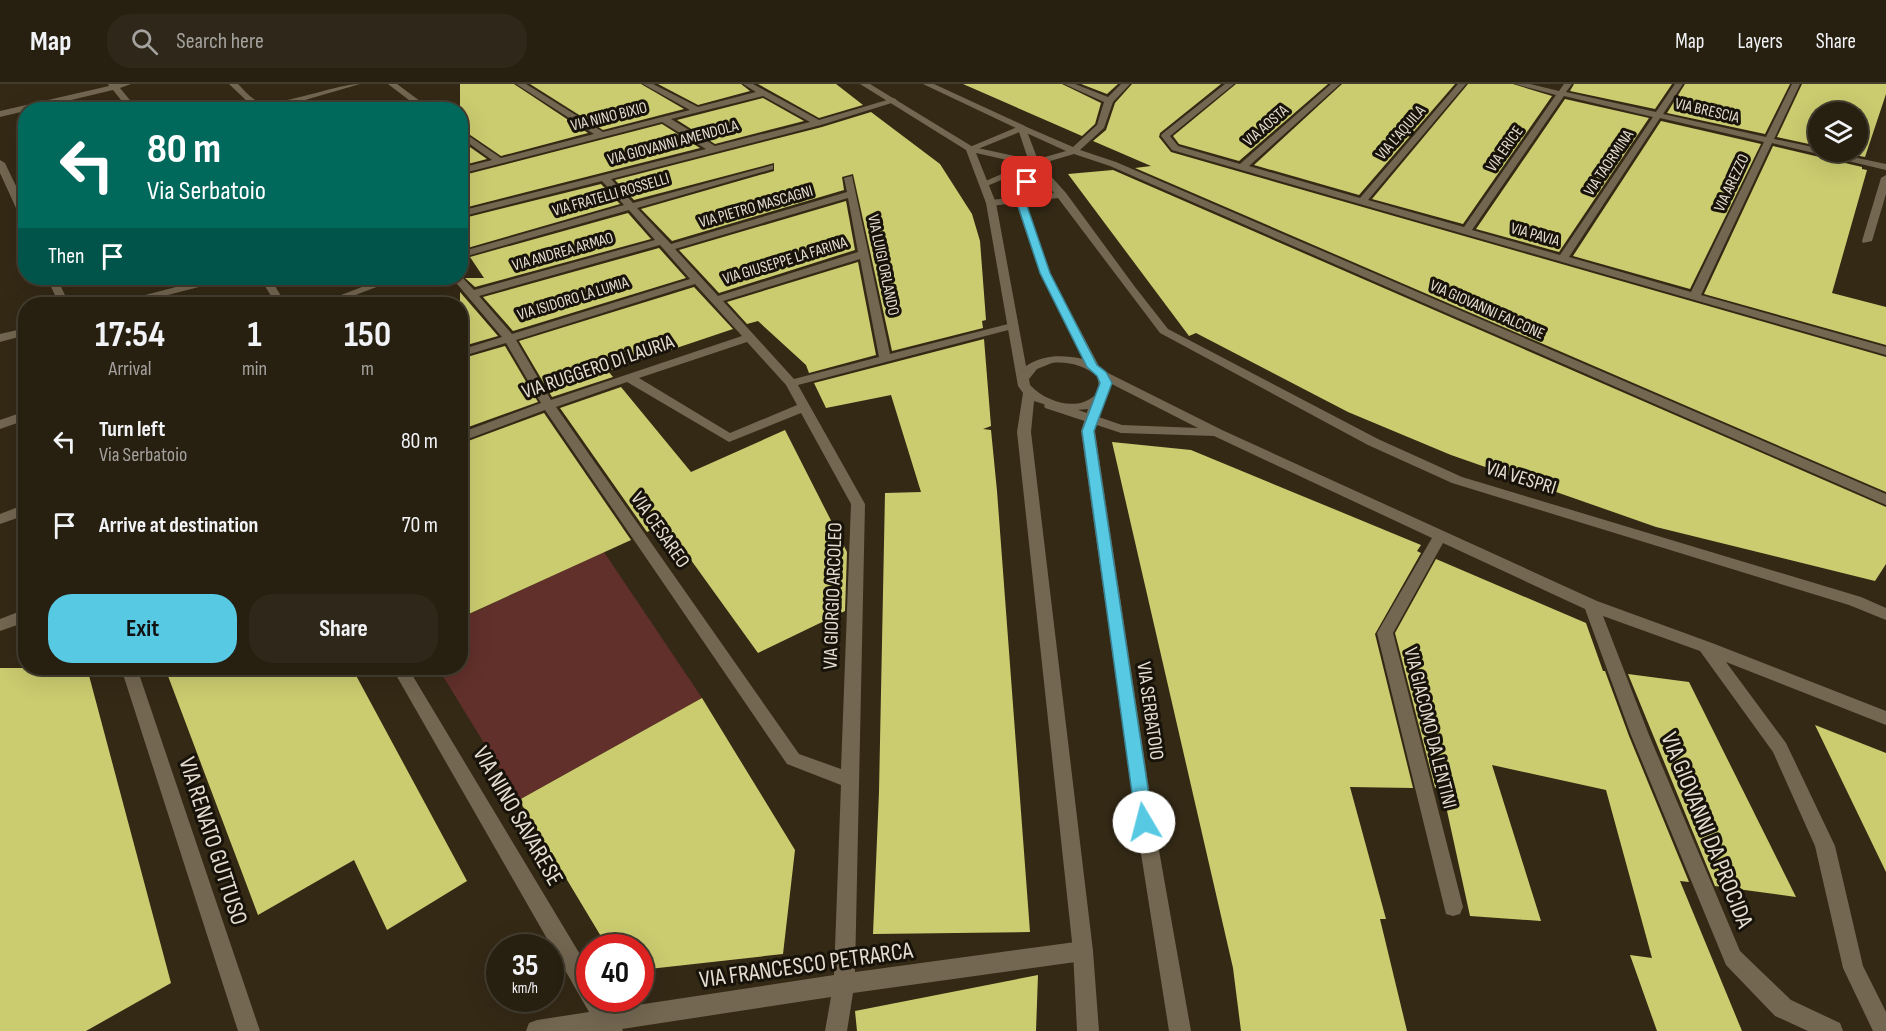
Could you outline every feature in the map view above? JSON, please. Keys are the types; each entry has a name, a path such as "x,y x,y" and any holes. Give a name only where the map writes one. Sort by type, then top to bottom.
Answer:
{"street":[{"path":"0,106 94,84"},
{"path":"48,102 127,84"},
{"path":"233,84 253,102"},
{"path":"300,102 356,84"},
{"path":"392,84 417,102"},
{"path":"520,84 602,135"},
{"path":"647,84 697,110"},
{"path":"747,84 818,123"},
{"path":"864,84 894,100 969,149 1034,164"},
{"name":"VIA GIOVANNI FALCONE","path":"927,84 1074,151 1113,164 1886,500"},
{"path":"1068,84 1109,101"},
{"path":"984,184 1074,151 1101,126 1109,101 1126,84"},
{"name":"VIA PAVIA","path":"1230,84 1165,136 1175,148 1886,351"},
{"name":"VIA AOSTA","path":"1242,167 1336,84"},
{"name":"VIA L'AQUILA","path":"1362,201 1462,84"},
{"name":"VIA BRESCIA","path":"1519,84 1808,149"},
{"name":"VIA ERICE","path":"1466,231 1568,84"},
{"name":"VIA TAORMINA","path":"1563,258 1679,84"},
{"name":"VIA AREZZO","path":"1695,296 1796,84"},
{"path":"113,86 127,102"},
{"name":"VIA NINO BIXIO","path":"468,169 764,93"},
{"name":"VIA GIOVANNI AMENDOLA","path":"468,212 818,123 894,100"},
{"path":"0,114 18,110"},
{"path":"664,119 715,150"},
{"path":"969,149 1022,128 1034,164 1063,195"},
{"path":"468,139 499,161"},
{"path":"969,149 991,203 1012,326 1026,386 1050,405 1121,429 1217,433"},
{"name":"VIA BRESCIA","path":"1865,162 1886,167"},
{"path":"0,163 18,202"},
{"path":"1034,164 1020,200 1045,273 1106,383 1105,391 1098,398 1076,407 1050,405"},
{"name":"VIA FRATELLI ROSSELLI","path":"468,253 771,167"},
{"name":"VIA GIORGIO ARCOLEO","path":"605,178 790,383 858,504 848,780 844,984 836,1031"},
{"name":"VIA LUIGI ORLANDO","path":"849,178 885,358"},
{"path":"1867,241 1886,178"},
{"name":"VIA PIETRO MASCAGNI","path":"665,244 852,195"},
{"path":"991,203 1063,195"},
{"name":"VIA VESPRI","path":"1063,195 1147,312 1164,331 1372,442 1457,480 1855,601 1886,614"},
{"name":"VIA ANDREA ARMAO","path":"473,294 665,244"},
{"name":"VIA GIUSEPPE LA FARINA","path":"716,300 864,254"},
{"name":"VIA ISIDORO LA LUMIA","path":"468,351 697,280"},
{"path":"149,297 195,285"},
{"path":"342,297 376,285"},
{"name":"VIA CESAREO","path":"464,285 509,338 548,405 793,759 848,780"},
{"path":"790,383 1012,326"},
{"path":"0,338 18,333"},
{"name":"VIA RUGGERO DI LAURIA","path":"468,435 548,405 749,337"},
{"path":"1088,1031 1083,951 1024,432 1026,371 1034,365 1047,360 1078,361 1217,433 1591,605 1706,647 1886,718"},
{"path":"629,378 729,438 804,407"},
{"name":"VIA SERBATOIO","path":"1098,398 1088,431 1144,822 1180,1031"},
{"path":"0,425 18,419"},
{"path":"0,519 18,512"},
{"name":"VIA GIACOMO DA LENTINI","path":"1440,536 1385,633 1453,907"},
{"name":"VIA GIOVANNI DA PROCIDA","path":"1591,605 1640,735 1733,958 1783,1008 1832,1031"},
{"path":"0,625 18,618"},
{"path":"1706,647 1780,748 1825,846 1852,968 1884,1031"},
{"name":"VIA RENATO GUTTUSO","path":"131,675 249,1031"},
{"name":"VIA NINO SAVARESE","path":"404,675 576,968"},
{"name":"VIA FRANCESCO PETRARCA","path":"537,1031 609,1026 844,984 1083,951"},
{"path":"601,1012 609,1026"}],"shaded area":[{"path":"604,552 702,698 519,800 442,675 468,675 468,615"}],"building":[{"path":"460,84 514,84 588,133 501,156 468,133 468,102 460,102"},
{"path":"530,84 641,84 684,109 603,130"},
{"path":"658,84 741,84 750,91 698,105"},
{"path":"758,84 836,84 863,105 819,118"},
{"path":"963,84 1062,84 1101,103 1095,124 1082,136"},
{"path":"1081,84 1118,84 1107,94"},
{"path":"1132,84 1221,84 1160,133 1159,137 1171,152 1886,357 1886,492 1135,168 1151,166 1093,141 1106,130 1115,103"},
{"path":"1236,84 1328,84 1239,161 1179,144 1173,136"},
{"path":"1342,84 1455,84 1359,195 1254,165"},
{"path":"1468,84 1513,84 1552,96 1463,224 1372,199"},
{"path":"1574,84 1672,84 1655,109 1570,91"},
{"path":"1685,84 1790,84 1765,134 1667,113"},
{"path":"1802,84 1886,84 1886,94 1868,148 1868,102 1808,102 1808,144 1777,137"},
{"path":"763,98 804,121 715,144 677,120"},
{"path":"1565,99 1649,118 1559,252 1476,229"},
{"path":"871,112 940,164 972,214 980,241 986,320 982,321 983,328 892,351 853,174 842,177 844,190 672,241 641,209 774,171 774,163 634,200 615,180 822,127"},
{"path":"1661,121 1761,144 1690,289 1573,256"},
{"path":"662,124 700,148 468,207 468,174"},
{"path":"468,146 487,159 468,164"},
{"path":"1773,146 1808,154 1808,162 1841,162 1867,170 1832,293 1886,307 1886,345 1704,294"},
{"path":"1113,170 1886,507 1886,564 1875,581 1656,527 1451,455 1348,412 1196,333 1189,336 1068,174"},
{"path":"601,184 620,204 468,248 468,217"},
{"path":"846,201 855,250 719,293 679,250"},
{"path":"628,213 651,239 475,287 468,278 484,278 470,257"},
{"path":"659,248 686,278 513,331 483,297"},
{"path":"858,262 876,355 809,373 806,365 758,321 747,324 727,302"},
{"path":"694,287 733,329 608,371 613,377 552,397 519,341"},
{"path":"468,301 498,336 468,345"},
{"path":"984,339 991,426 983,429 991,430 997,491 1030,932 873,934 879,792 885,493 921,492 891,395 826,408 814,383"},
{"path":"505,346 538,402 468,427 468,357"},
{"path":"621,387 691,472 785,430 847,552 845,611 758,653 665,524 647,532 560,408"},
{"path":"544,413 631,540 468,614 468,441"},
{"path":"1112,442 1191,450 1421,545 1417,551 1421,553 1375,634 1413,788 1350,787 1386,919 1380,919 1407,1031 1241,1031 1233,968"},
{"path":"1436,559 1586,623 1603,671 1605,671 1689,882 1680,881 1742,1031 1657,1031 1630,955 1652,958 1606,790 1492,765 1541,921 1470,916 1442,788 1435,788 1395,633"},
{"path":"0,668 18,668 18,675 89,675 171,983 86,1031 0,1031"},
{"path":"1628,674 1689,682 1796,897 1715,886"},
{"path":"168,675 356,675 467,881 387,930 354,860 258,915"},
{"path":"702,698 795,850 783,954 654,968 654,934 600,934 519,800"},
{"path":"1815,725 1886,753 1886,872"},
{"path":"1038,975 1036,1031 857,1031 855,1011"}],"route":[{"path":"1027,182 1020,200 1045,273 1093,367 1102,374 1106,383 1105,391 1098,398 1088,431 1144,822"}]}
